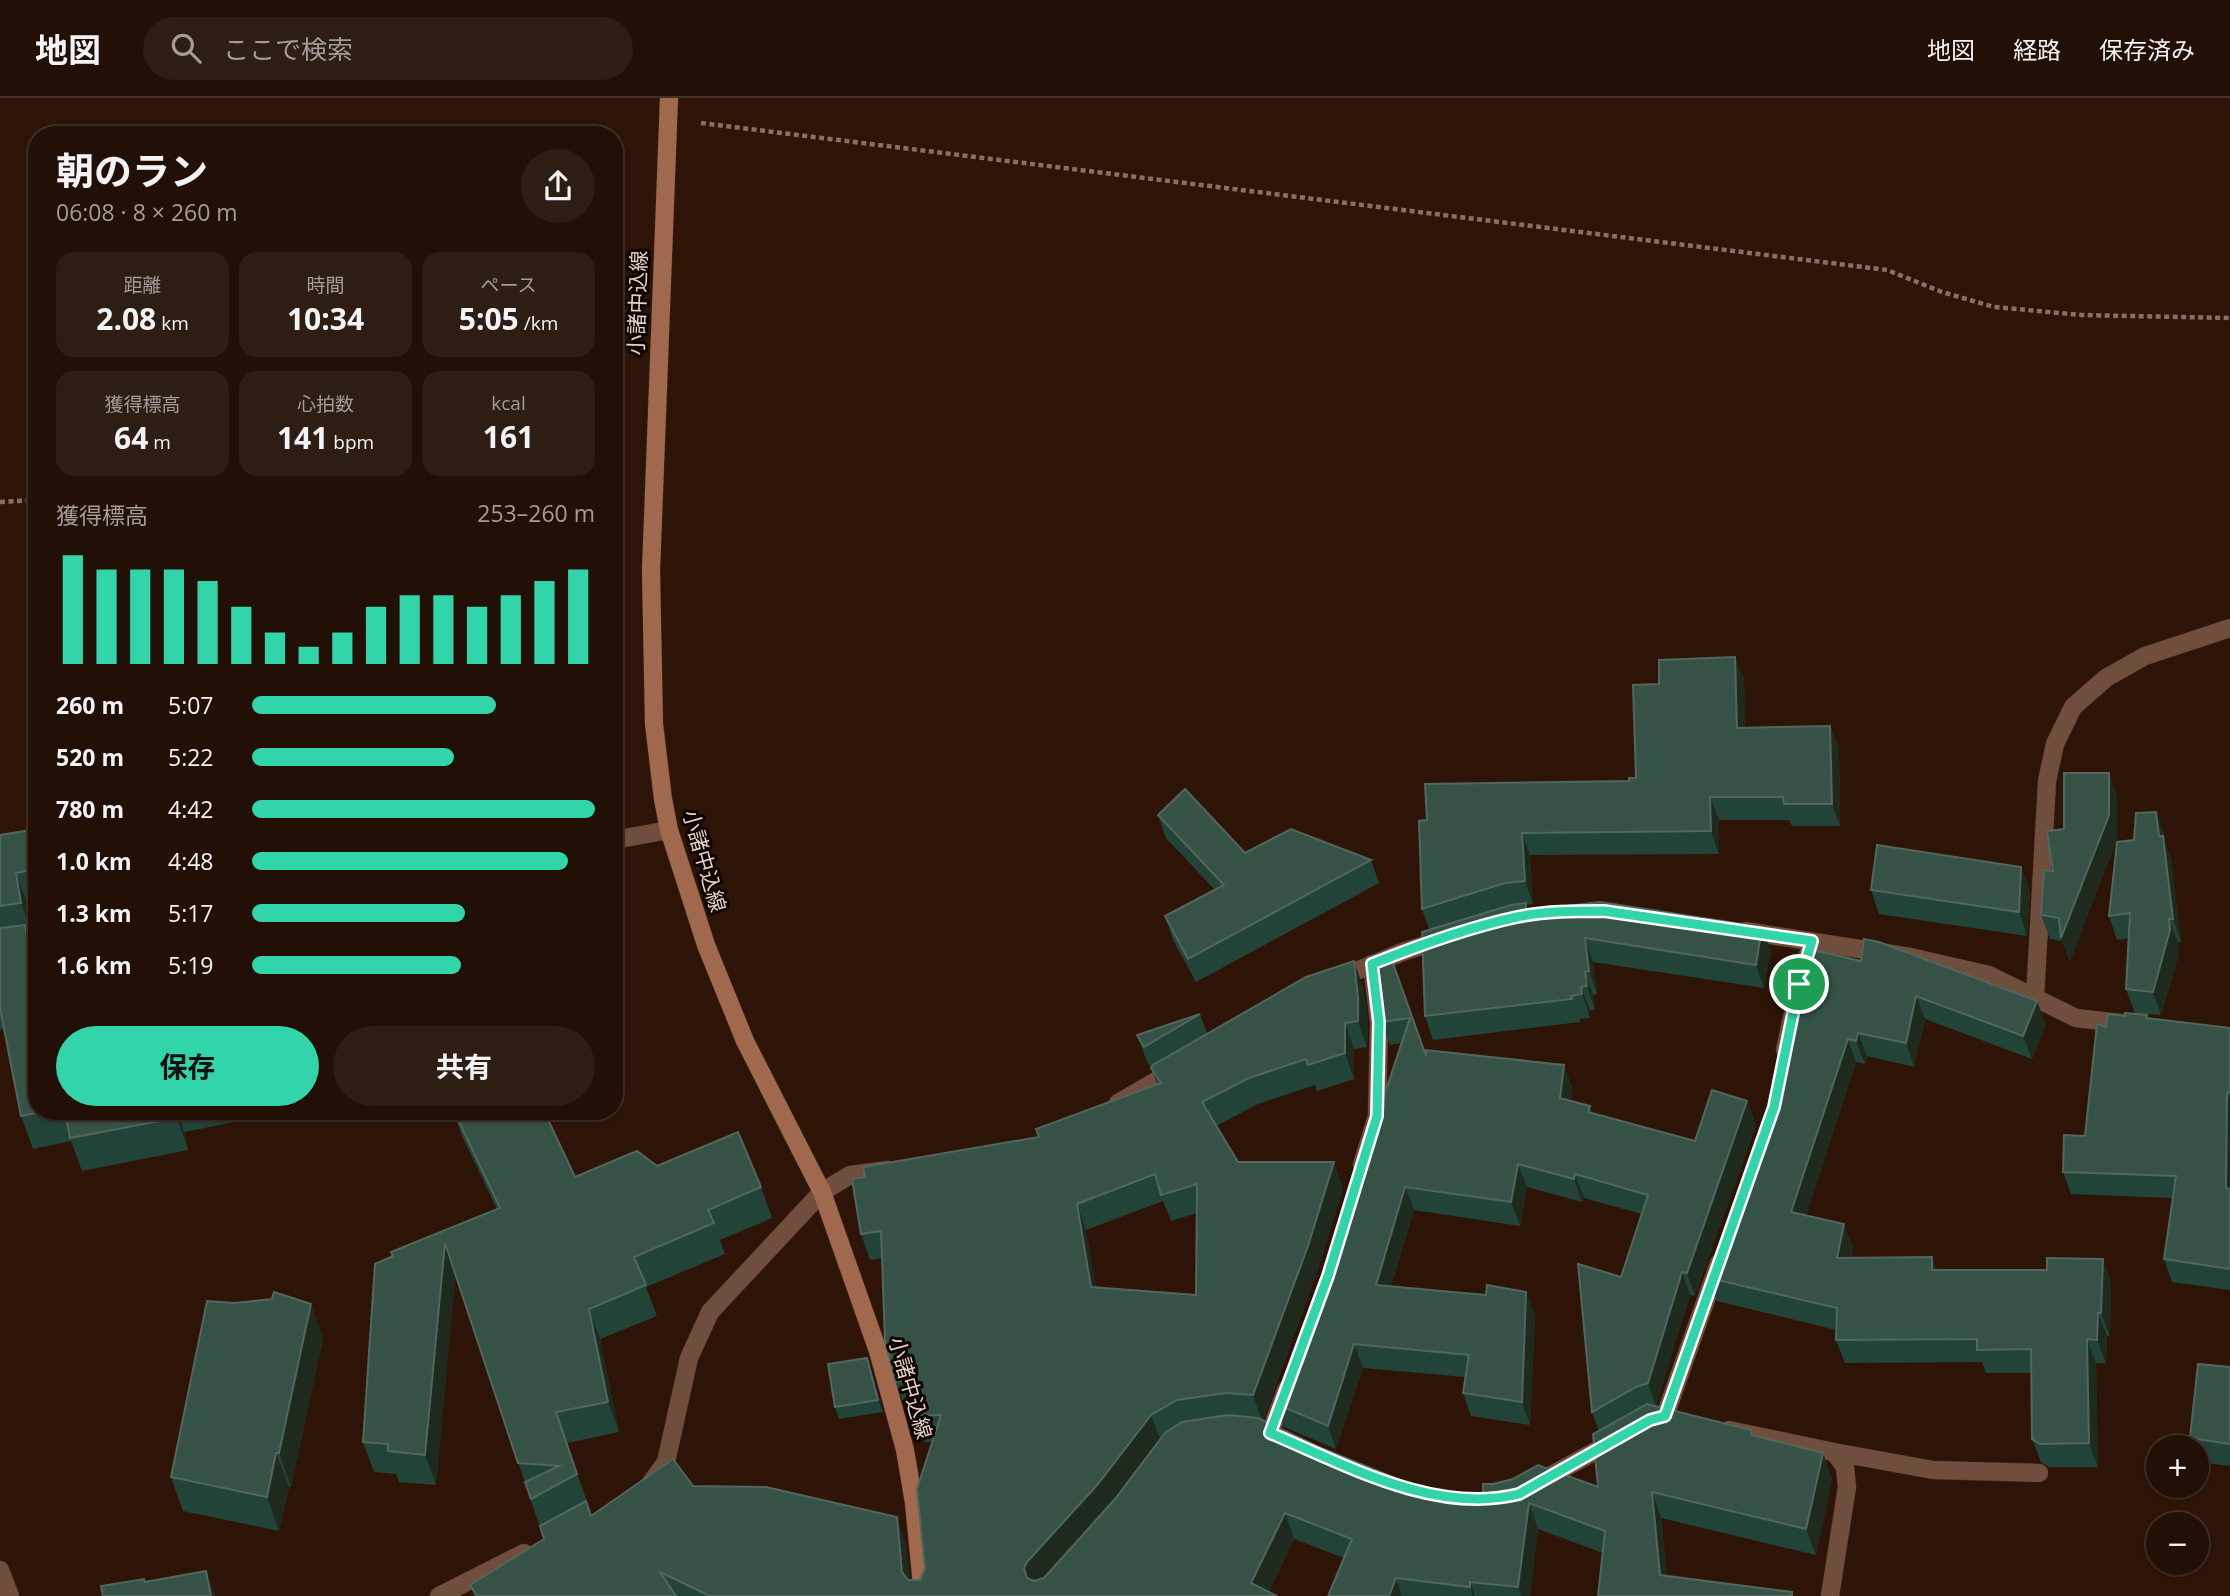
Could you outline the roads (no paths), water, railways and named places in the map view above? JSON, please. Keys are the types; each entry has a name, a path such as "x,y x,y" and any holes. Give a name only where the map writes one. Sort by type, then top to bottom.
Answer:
{"main road":[{"name":"小諸中込線","path":"669,98 651,571 654,724 669,830 706,945 745,1041 822,1192 878,1351 893,1401 914,1503 923,1596"}],"street":[{"path":"2035,998 2047,781 2055,744 2073,708 2106,678 2145,656 2230,628"},
{"path":"623,838 669,830"},
{"path":"1734,930 1910,957 1989,975 2076,1018 2140,1025"},
{"path":"1318,988 1372,964 1467,932"},
{"path":"1782,1066 1799,984 1812,941"},
{"path":"0,952 28,947"},
{"path":"1357,1182 1377,1116 1379,1022 1372,964"},
{"path":"1107,1109 1190,1061"},
{"path":"638,1491 650,1484 666,1462 689,1358 709,1312 822,1192 850,1175 901,1168"},
{"path":"1664,1418 1724,1248"},
{"path":"1248,1431 1276,1436 1294,1368"},
{"path":"1717,1427 1933,1470 2039,1473"},
{"path":"1519,1494 1628,1433"},
{"path":"1830,1596 1847,1487 1845,1467 1834,1452"},
{"path":"439,1596 541,1544"},
{"path":"0,1570 10,1596"}]}
